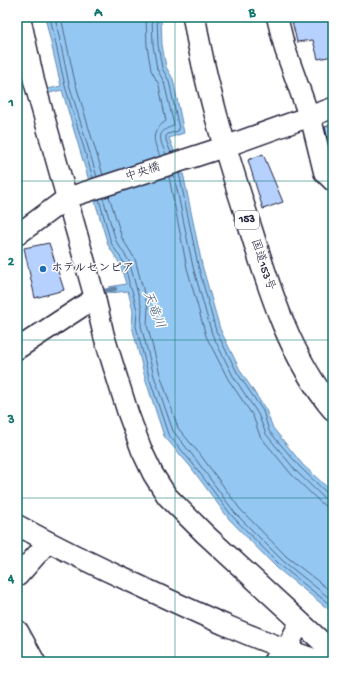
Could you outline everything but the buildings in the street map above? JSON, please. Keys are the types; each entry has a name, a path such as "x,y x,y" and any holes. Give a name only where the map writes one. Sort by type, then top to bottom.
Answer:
{"highway":[{"name":"国道153号","path":"194,17 219,148 272,298 309,376 333,409"}],"street":[{"path":"20,17 25,82 70,197 104,336 128,413 142,451 153,474 167,496 205,534 333,652"},
{"path":"277,17 285,49 310,116 324,172 333,181"},
{"name":"中央橋","path":"17,235 70,197 219,148 333,108"},
{"path":"17,350 95,298"},
{"path":"17,525 48,542 283,657 323,662"},
{"path":"18,576 48,542"},
{"path":"283,657 300,622"},
{"path":"18,631 35,662"}],"water":[{"name":"天竜川","path":"45,17 161,17 162,45 166,67 173,79 184,133 169,138 183,173 202,265 220,329 241,372 266,410 273,428 303,465 328,488 333,495 333,613 277,568 229,519 190,466 164,436 145,378 132,326 133,311 128,291 110,293 109,287 126,284 120,264 108,245 62,90 45,94 44,90 61,86"}],"waterway":[{"path":"99,292 115,289"}],"place":[{"name":"ホテルセンピア","path":"43,269"}]}
